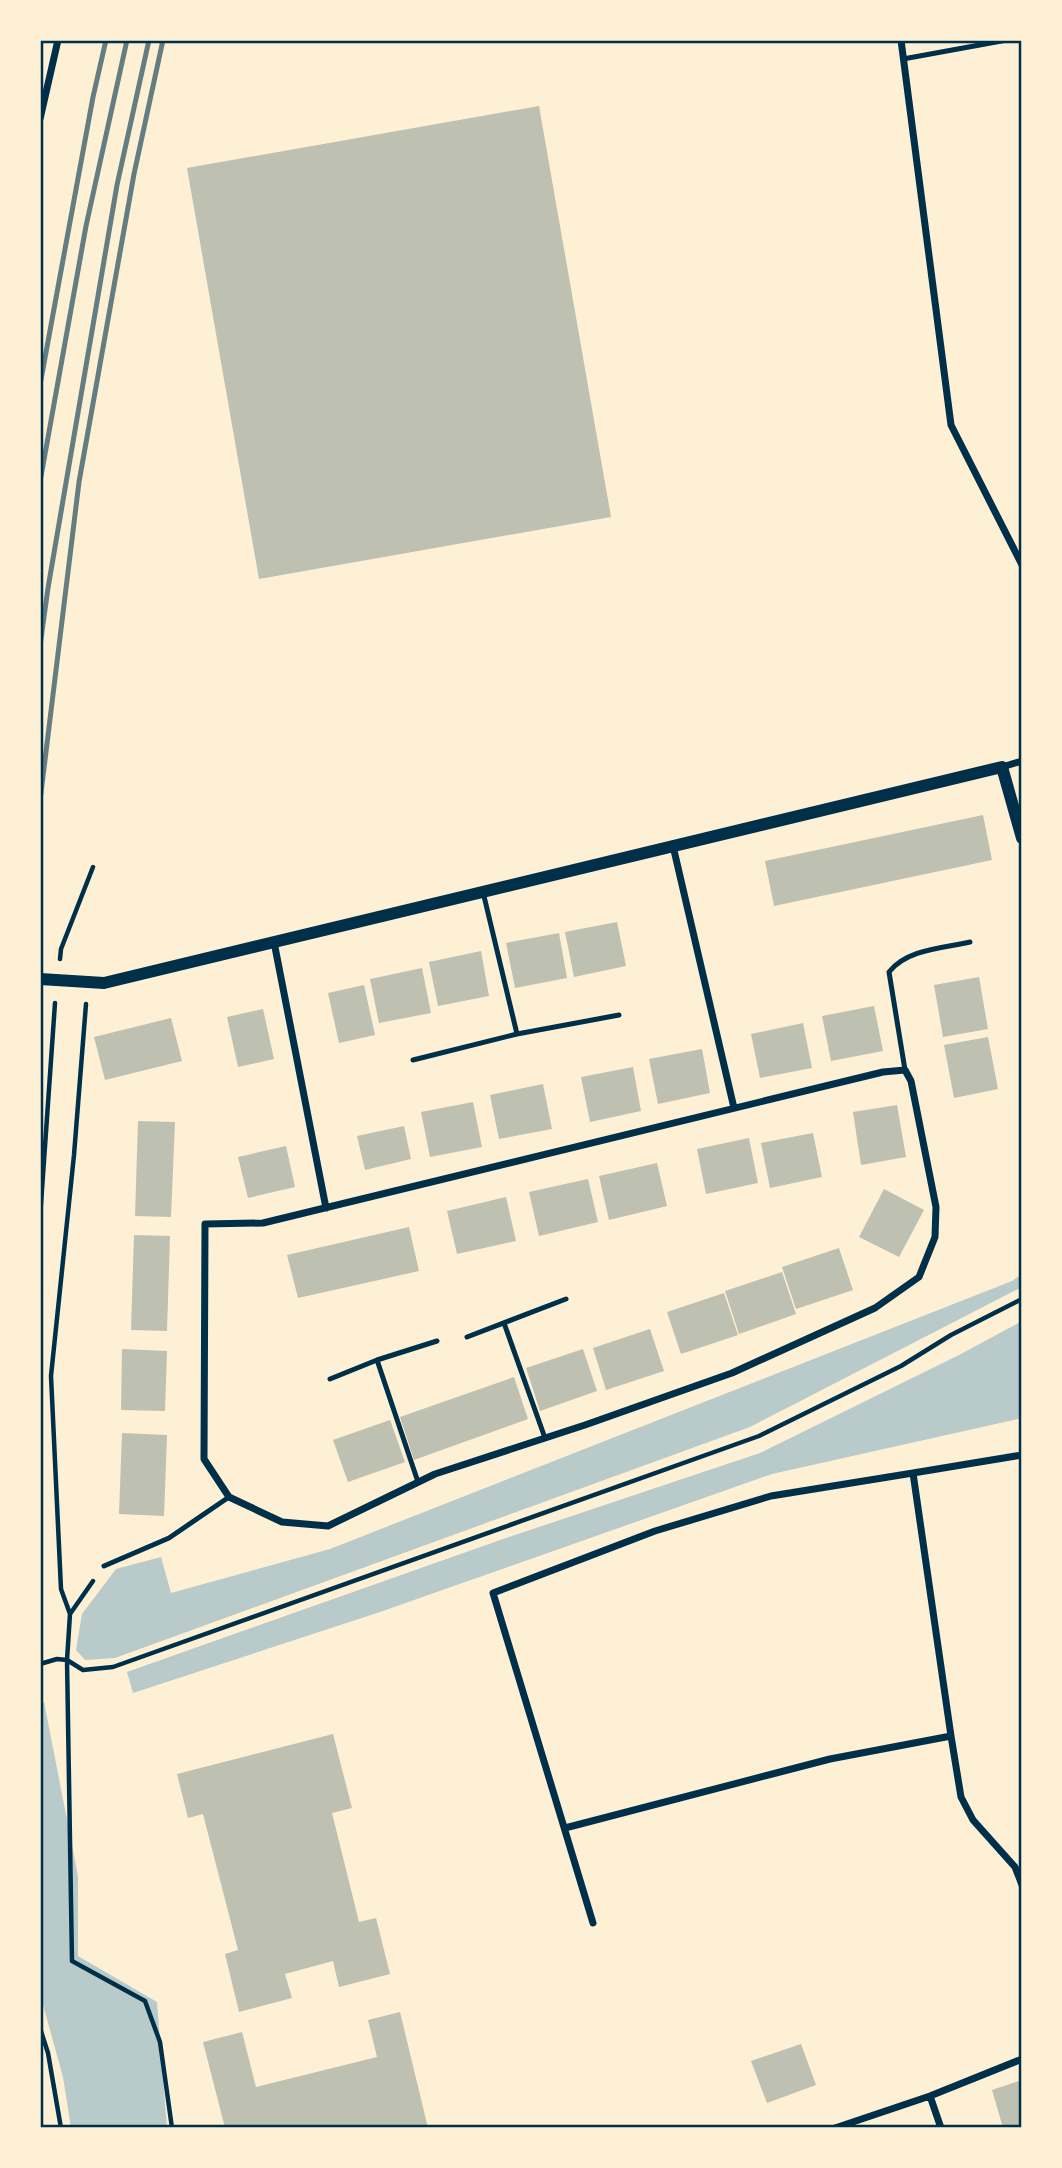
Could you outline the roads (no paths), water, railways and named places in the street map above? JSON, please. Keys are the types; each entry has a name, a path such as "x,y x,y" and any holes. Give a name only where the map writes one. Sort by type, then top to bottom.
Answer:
{"street":[{"path":"40,119 58,40"},
{"path":"901,40 951,425 1022,565"},
{"path":"40,979 104,983 1022,761"},
{"path":"1002,767 1022,838"},
{"path":"673,846 734,1108"},
{"path":"274,942 326,1208"},
{"path":"905,1070 911,1081 936,1207 935,1237 919,1277 875,1308 732,1373 435,1474 328,1526 282,1522 229,1497 205,1460 205,1224 262,1223 734,1108 883,1072 905,1070"},
{"path":"593,1923 493,1593 655,1531 771,1496 1022,1455"},
{"path":"914,1473 961,1797 973,1820 1015,1867 1022,1885"},
{"path":"565,1828 830,1759 951,1736"},
{"path":"835,2128 930,2096 1022,2059"},
{"path":"930,2096 941,2128"}],"lane":[{"path":"903,59 1007,40"},
{"path":"484,892 517,1034"},
{"path":"905,1070 890,972 896,963 907,956 970,942"},
{"path":"413,1060 517,1034 619,1015"},
{"path":"467,1337 566,1299"},
{"path":"504,1323 545,1438"},
{"path":"330,1379 377,1360 437,1341"},
{"path":"377,1360 418,1482"},
{"path":"104,1566 169,1538 229,1497"}],"railway":[{"path":"40,385 106,40"},
{"path":"40,482 86,226 127,40"},
{"path":"40,646 117,185 149,40"},
{"path":"40,801 79,482 134,174 163,40"}]}
